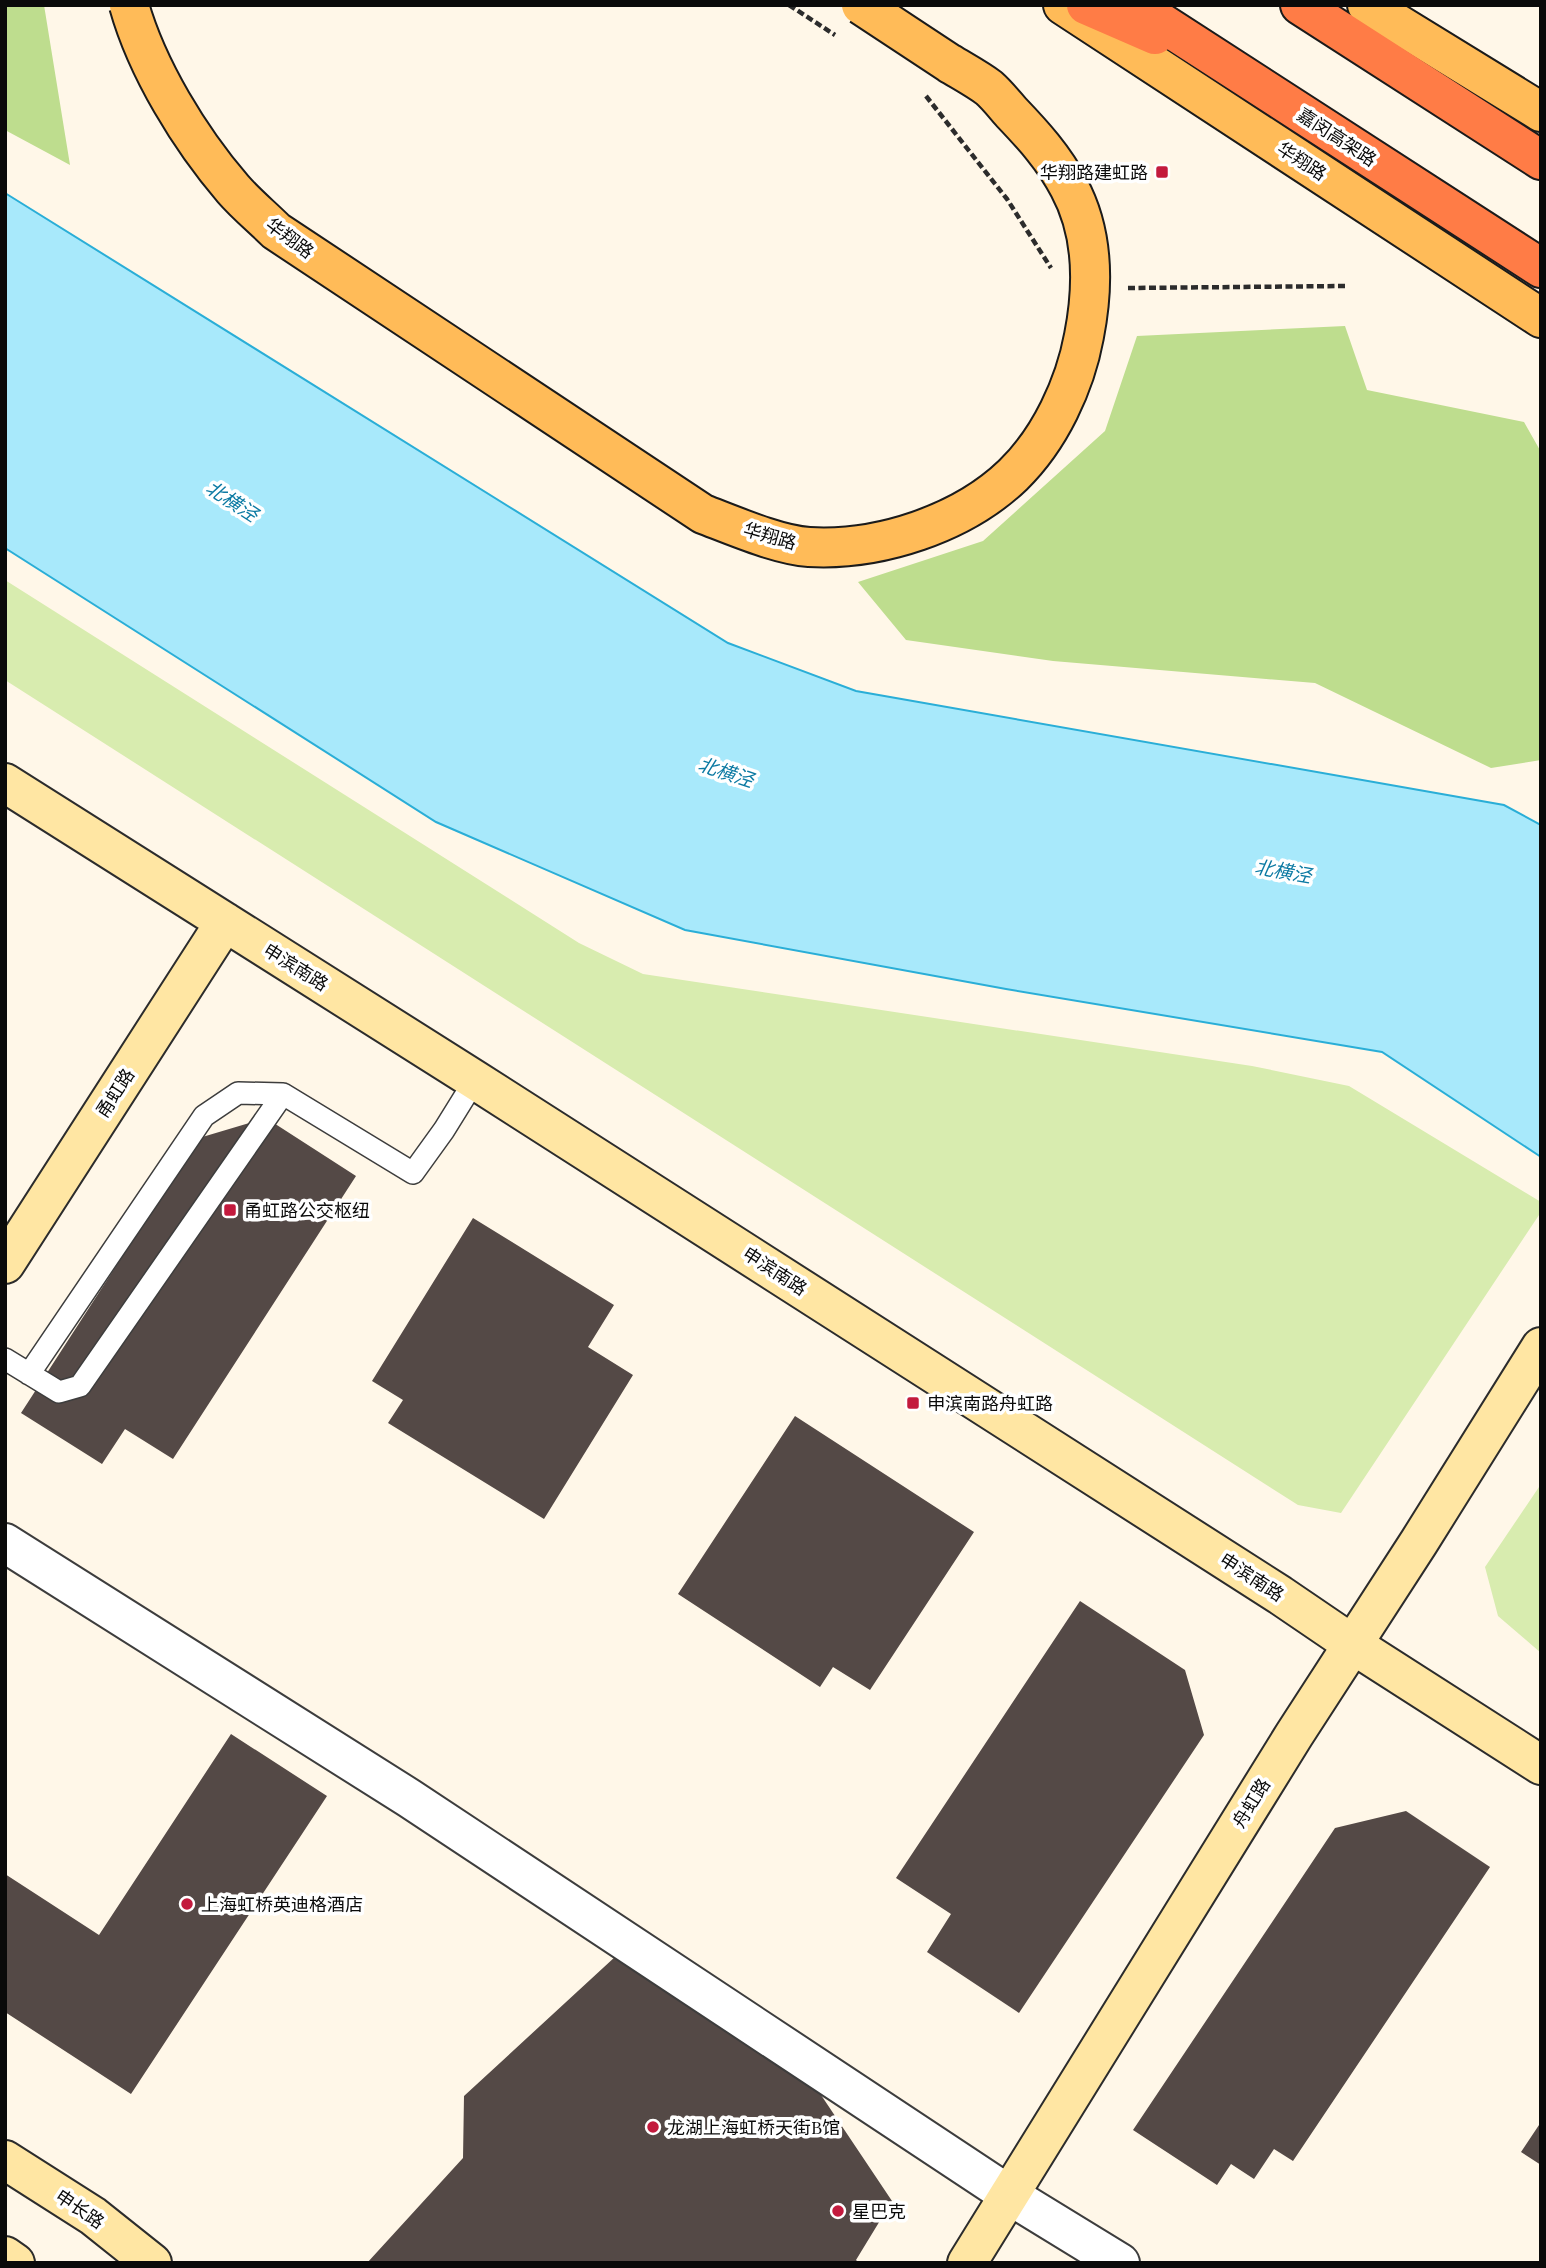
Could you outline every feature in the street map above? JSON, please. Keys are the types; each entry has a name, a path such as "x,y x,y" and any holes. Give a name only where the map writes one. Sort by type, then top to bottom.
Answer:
{"highway":[{"path":"1086,5 1228,66"},
{"name":"嘉闵高架路","path":"1134,5 1541,268"},
{"path":"1300,5 1541,160"}],"main road":[{"name":"华翔路","path":"129,5 135,25 162,81 191,133 233,189 276,231 703,514 755,534 807,547 899,538 945,520 979,501 1013,475 1044,436 1065,399 1081,354 1090,307 1091,258 1083,220 1070,188 1045,147 990,89 861,5"},
{"name":"华翔路","path":"1063,5 1541,318"},
{"path":"1367,5 1541,112"},
{"name":"申滨南路","path":"5,783 1280,1594 1352,1644 1541,1765"},
{"name":"甬虹路","path":"5,1264 225,922"},
{"name":"舟虹路","path":"967,2263 1352,1644 1541,1347"},
{"name":"申长路","path":"5,2160 93,2216 152,2263"},
{"path":"5,2256 15,2263"}],"street":[{"path":"5,1544 409,1798 1009,2195 1120,2263"}],"lane":[{"path":"29,1374 204,1116 238,1093 283,1094 413,1172 444,1130 475,1080"},
{"path":"5,1359 59,1392 80,1385 283,1094"}],"green space":[{"path":"5,5 44,5 70,165 5,130"},
{"path":"1345,326 1367,390 1524,422 1541,452 1541,760 1491,768 1315,683 1053,661 906,640 858,582 983,541 1105,431 1137,336"},
{"path":"5,580 579,943 643,974 1252,1066 1349,1086 1541,1202 1541,1212 1341,1513 1298,1505 5,680"},
{"path":"1541,1484 1541,1653 1498,1616 1485,1567"}],"water":[{"name":"北横泾","path":"5,193 728,643 856,691 1504,805 1541,825 1541,1157 1382,1052 1006,989 685,930 436,822 5,548"}],"building":[{"path":"266,1118 356,1176 173,1459 125,1429 102,1464 21,1413 199,1138"},
{"path":"473,1218 614,1305 588,1347 633,1375 544,1519 388,1423 403,1400 372,1381"},
{"path":"795,1416 974,1532 870,1690 833,1667 820,1687 678,1594"},
{"path":"1080,1601 1185,1670 1204,1735 1019,2013 927,1952 951,1914 896,1878"},
{"name":"上海虹桥英迪格酒店","path":"231,1734 327,1796 131,2094 5,2012 5,1874 99,1935"},
{"path":"1406,1811 1490,1867 1293,2161 1274,2149 1254,2179 1231,2164 1217,2185 1133,2130 1335,1828"},
{"name":"龙湖上海虹桥天街B馆","path":"616,1956 817,2089 892,2201 856,2260 859,2263 367,2263 463,2158 464,2096"},
{"path":"1541,2122 1541,2165 1521,2152"}],"place":[{"name":"华翔路建虹路","path":"1162,172"},
{"name":"甬虹路公交枢纽","path":"230,1210"},
{"name":"申滨南路舟虹路","path":"913,1403"},
{"name":"上海虹桥英迪格酒店","path":"187,1904"},
{"name":"龙湖上海虹桥天街B馆","path":"653,2127"},
{"name":"星巴克","path":"838,2211"}]}
